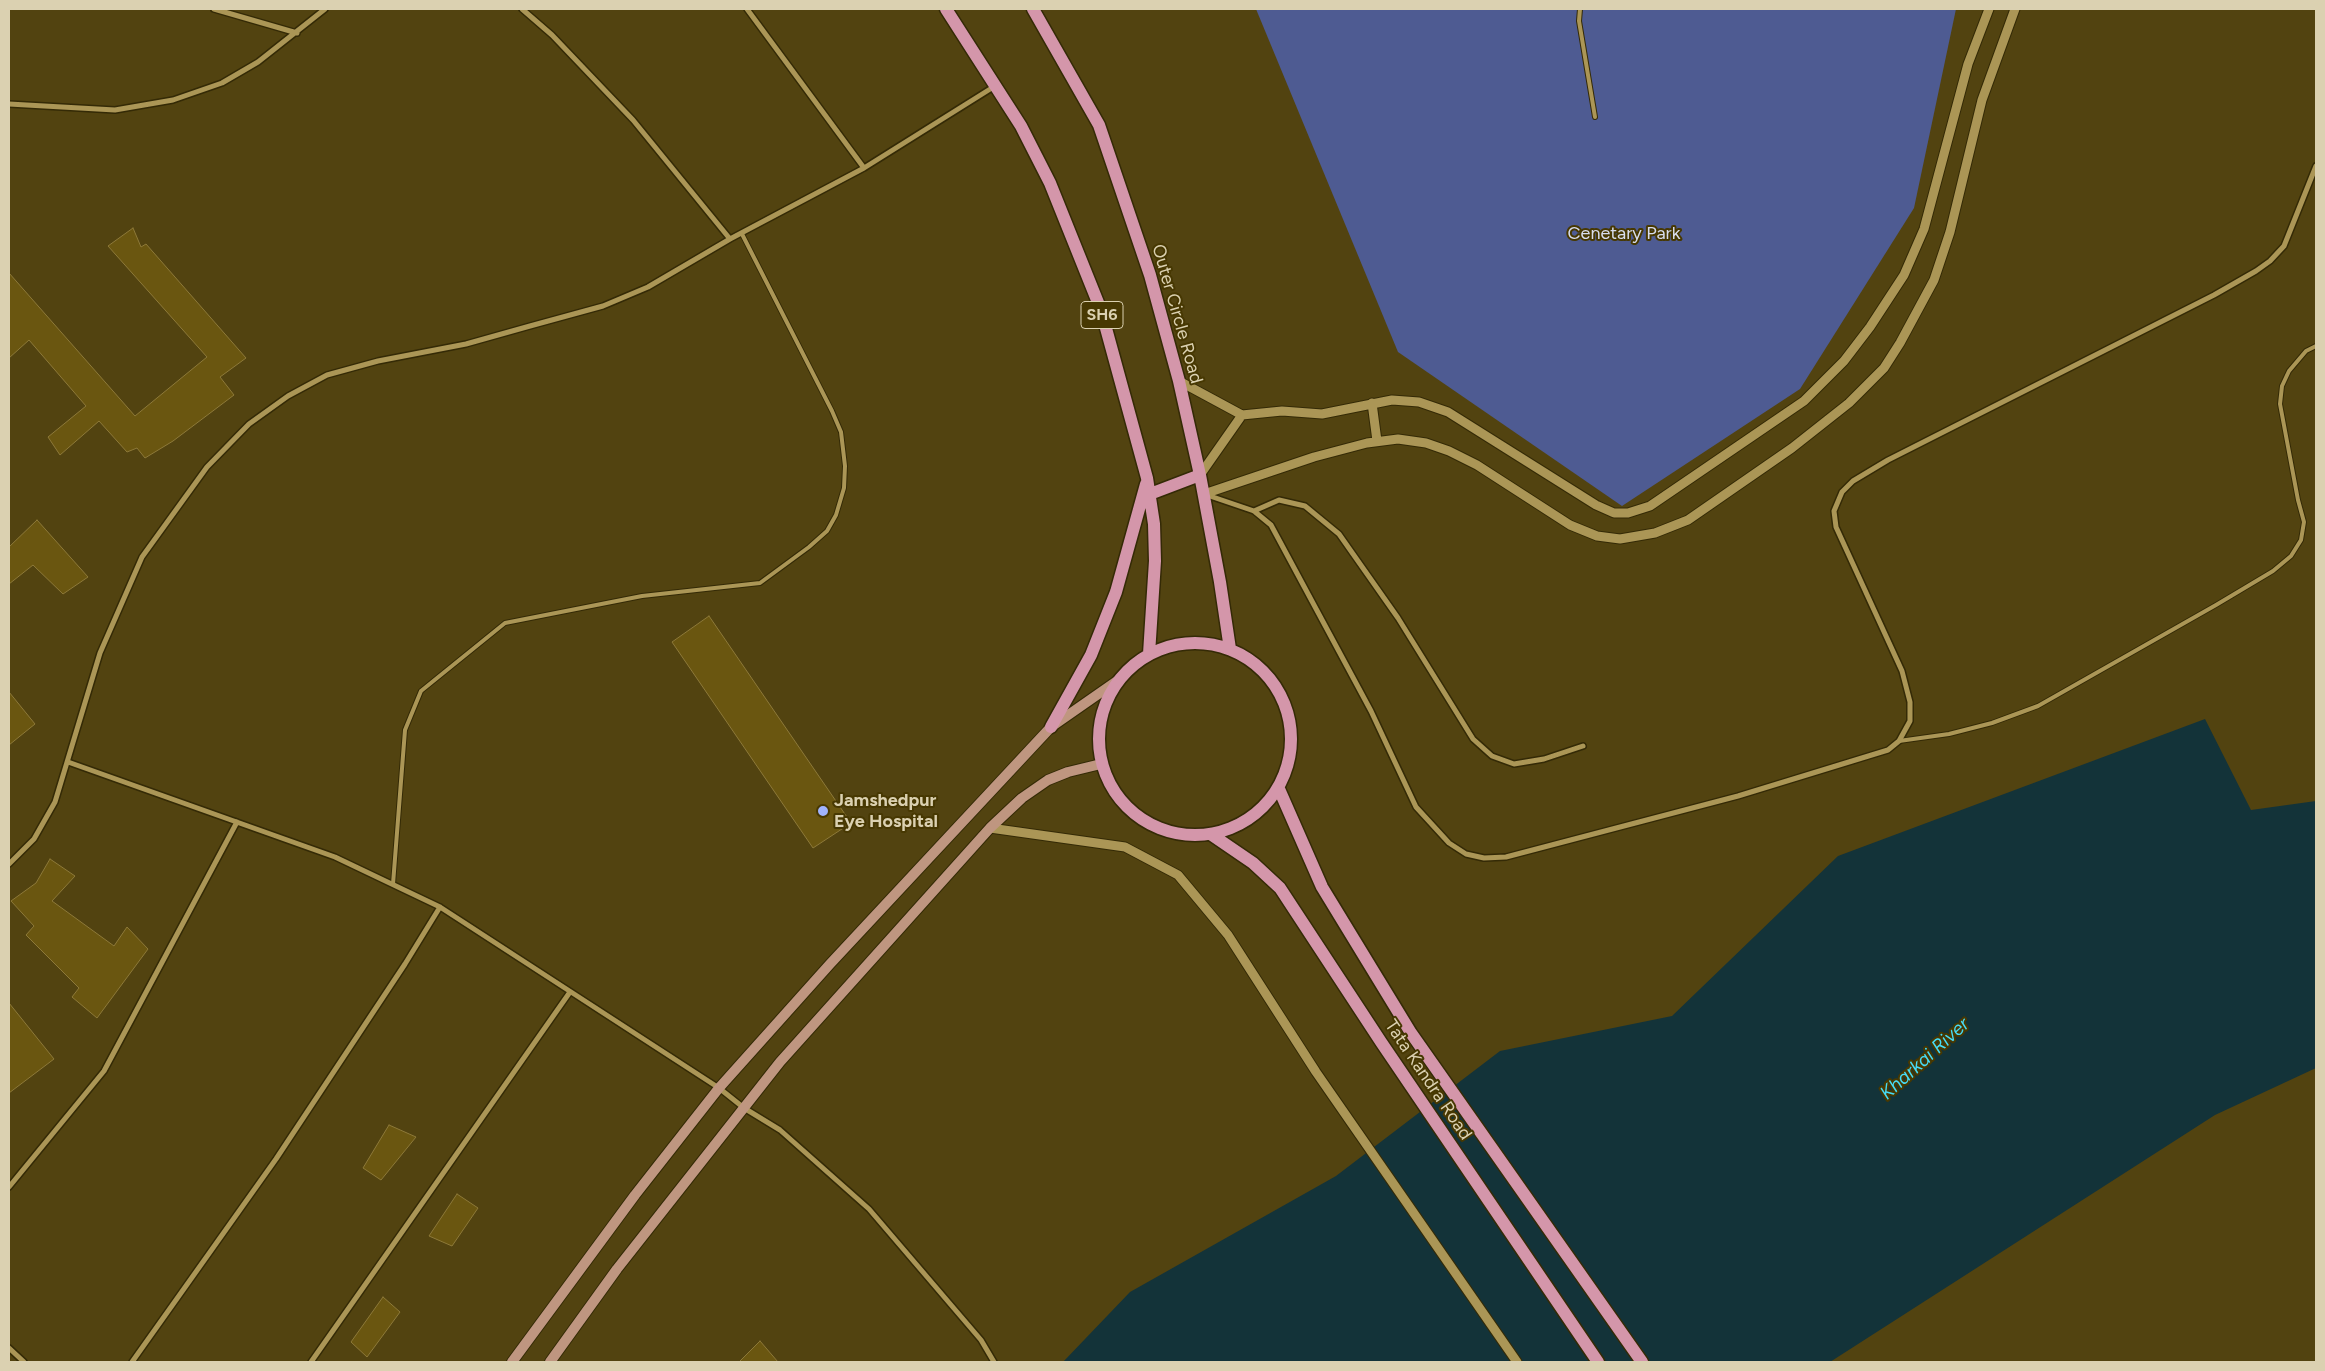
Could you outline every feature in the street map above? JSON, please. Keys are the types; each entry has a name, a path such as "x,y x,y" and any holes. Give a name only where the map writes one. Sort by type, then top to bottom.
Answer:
{"main road":[{"name":"SH6","path":"946,9 1021,126 1050,183 1101,310 1150,494 1154,524 1155,561 1149,654"},
{"name":"Outer Circle Road","path":"1033,9 1099,125 1150,275 1179,381 1200,475 1220,582 1230,649"},
{"path":"1150,494 1200,475"},
{"path":"1051,727 1091,655 1116,592 1147,478"},
{"path":"512,1362 635,1195 719,1088 830,964 1051,727 1118,681 1149,654 1189,642 1230,649 1265,672 1287,708 1292,749 1279,789 1251,820 1212,835 1174,834 1139,818 1113,790 1101,764 1098,735 1104,706 1118,681"},
{"path":"550,1362 617,1268 780,1062 990,828 1022,798 1048,780 1068,772 1101,764"},
{"path":"1279,789 1322,887 1411,1032 1642,1362"},
{"name":"Tata Kandra Road","path":"1212,835 1253,863 1280,888 1381,1042 1598,1362"}],"street":[{"path":"214,9 297,33"},
{"path":"9,104 115,110 173,100 222,83 258,62 325,9"},
{"path":"522,9 552,35 633,120 730,239"},
{"path":"747,9 864,168"},
{"path":"1179,381 1242,415 1282,411 1322,414 1392,400 1419,402 1448,412 1596,505 1614,513 1628,513 1650,506 1804,401 1844,361 1870,327 1904,275 1924,229 1968,64 1989,9"},
{"path":"1204,494 1314,457 1377,441 1398,439 1426,443 1449,451 1477,465 1570,525 1597,536 1620,539 1655,534 1688,520 1792,448 1849,404 1884,368 1900,343 1934,280 1950,232 1982,100 2015,9"},
{"path":"9,864 34,838 54,802 68,762 100,653 142,557 207,467 249,424 288,396 327,375 378,360 466,344 603,306 648,287 730,239 864,168 996,86"},
{"path":"1204,494 1254,511 1271,525 1371,711 1416,807 1449,843 1466,854 1484,858 1506,857 1738,796 1888,750 1899,742 1910,720 1910,702 1902,671 1836,527 1834,511 1842,492 1853,481 1888,460 2206,299 2256,271 2270,261 2284,246 2316,166"},
{"path":"1372,404 1377,441"},
{"path":"1200,475 1242,415"},
{"path":"1254,511 1279,500 1305,506 1339,534 1382,594 1473,739 1492,756 1514,764 1544,759 1583,746"},
{"path":"68,762 335,857 440,907 719,1088 744,1108 780,1130 869,1209 981,1340 994,1362"},
{"path":"9,1187 104,1071 237,822"},
{"path":"990,828 1125,847 1178,875 1228,935 1316,1072 1518,1362"},
{"path":"132,1362 276,1159 390,988 440,907"},
{"path":"310,1362 570,992"},
{"path":"9,1348 24,1362"}],"lane":[{"path":"1580,9 1579,20 1595,117"},
{"path":"393,884 405,730 421,691 505,623 642,596 760,583 809,547 827,531 836,515 844,488 845,466 841,432 742,234"},
{"path":"1899,742 1949,734 1992,723 2038,706 2216,605 2273,571 2291,556 2301,540 2304,522 2280,404 2282,386 2289,371 2306,351 2316,346"}],"green space":[{"name":"Cenetary Park","path":"1256,9 1956,9 1914,208 1800,389 1622,506 1398,352"}],"water":[{"name":"Kharkai River","path":"2205,719 2251,810 2316,801 2316,1068 2215,1115 1830,1362 1063,1362 1130,1292 1336,1176 1500,1051 1672,1016 1838,856"}],"building":[{"path":"133,228 141,247 146,244 246,358 220,377 234,395 173,441 145,458 137,448 127,452 99,421 60,455 48,437 86,406 29,340 9,358 9,273 135,416 207,357 108,246"},
{"path":"37,520 88,577 63,594 33,565 9,584 9,547"},
{"path":"709,616 851,823 813,848 672,642"},
{"path":"9,692 35,724 9,745"},
{"path":"50,859 75,876 52,901 114,946 127,927 148,949 97,1018 72,997 79,988 26,935 34,926 11,901 36,883"},
{"path":"9,1003 54,1059 9,1093"},
{"path":"389,1125 416,1137 381,1180 363,1168"},
{"path":"457,1194 478,1208 452,1246 429,1236"},
{"path":"383,1297 400,1312 367,1357 351,1342"},
{"path":"760,1341 778,1362 739,1362"}],"place":[{"name":"Jamshedpur Eye Hospital","path":"823,811"}]}
